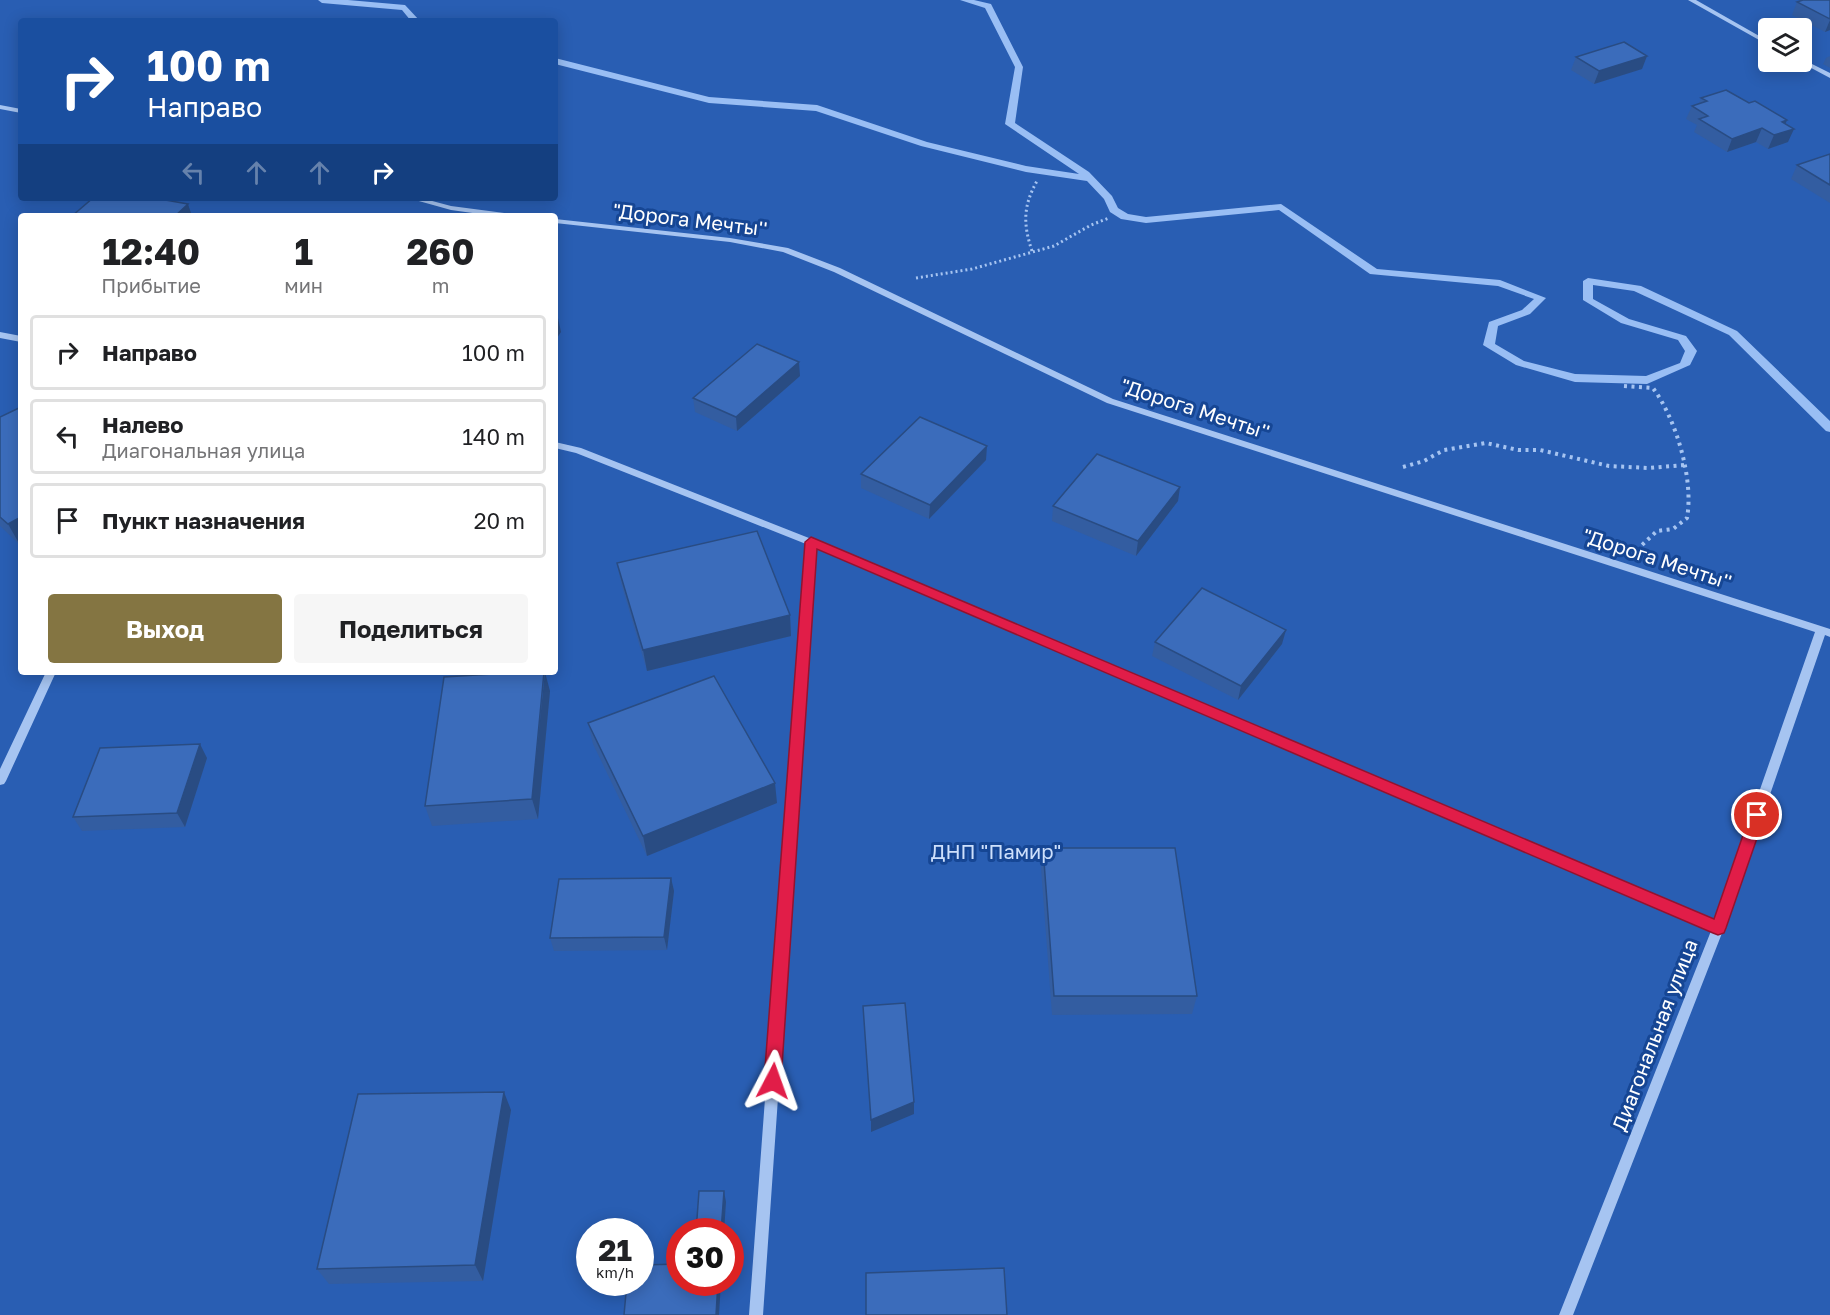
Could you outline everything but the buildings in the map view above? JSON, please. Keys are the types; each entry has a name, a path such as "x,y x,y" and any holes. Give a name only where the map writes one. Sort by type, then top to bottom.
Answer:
{"street":[{"path":"1690,0 1758,37"},
{"path":"1812,66 1830,76"},
{"path":"0,107 18,110"},
{"path":"424,201 451,208 489,213"},
{"name":"\"Дорога Мечты''","path":"558,221 730,240 785,250 876,288 1110,401 1826,632"},
{"path":"0,335 18,338"},
{"path":"558,446 578,450 811,542 1718,928"},
{"path":"756,1315 811,542"},
{"name":"Диагональная улица","path":"1566,1315 1718,928 1826,632"},
{"path":"0,781 50,675"}],"path":[{"path":"1032,251 1024,227 1025,200 1037,181"},
{"path":"876,288 886,283 972,269 1054,246 1091,225 1109,218"},
{"path":"1624,386 1653,388 1673,417 1680,436 1691,498 1687,518 1673,529 1656,531 1644,541 1641,550 1647,574"},
{"path":"1395,466 1404,467 1444,450 1486,444 1518,450 1540,450 1609,466 1649,468 1684,465"}],"green space":[{"name":"ДНП \"Памир\"","path":"0,0 1830,0 1830,1315 0,1315"}],"waterway":[{"path":"322,0 405,8 413,18"},
{"path":"964,0 988,6 1019,67 1010,124 1053,150 1085,174 1109,198 1114,210 1125,217 1146,220 1281,207 1374,272 1500,283 1541,298 1526,312 1493,324 1489,345 1520,363 1575,378 1647,380 1684,365 1691,351 1682,338 1625,321 1588,300 1588,281 1637,288 1733,333 1830,428"},
{"path":"558,62 709,100 817,108 924,144 1026,169 1087,178"}],"route":[{"path":"773,1081 811,542 1718,928 1757,815"}]}
